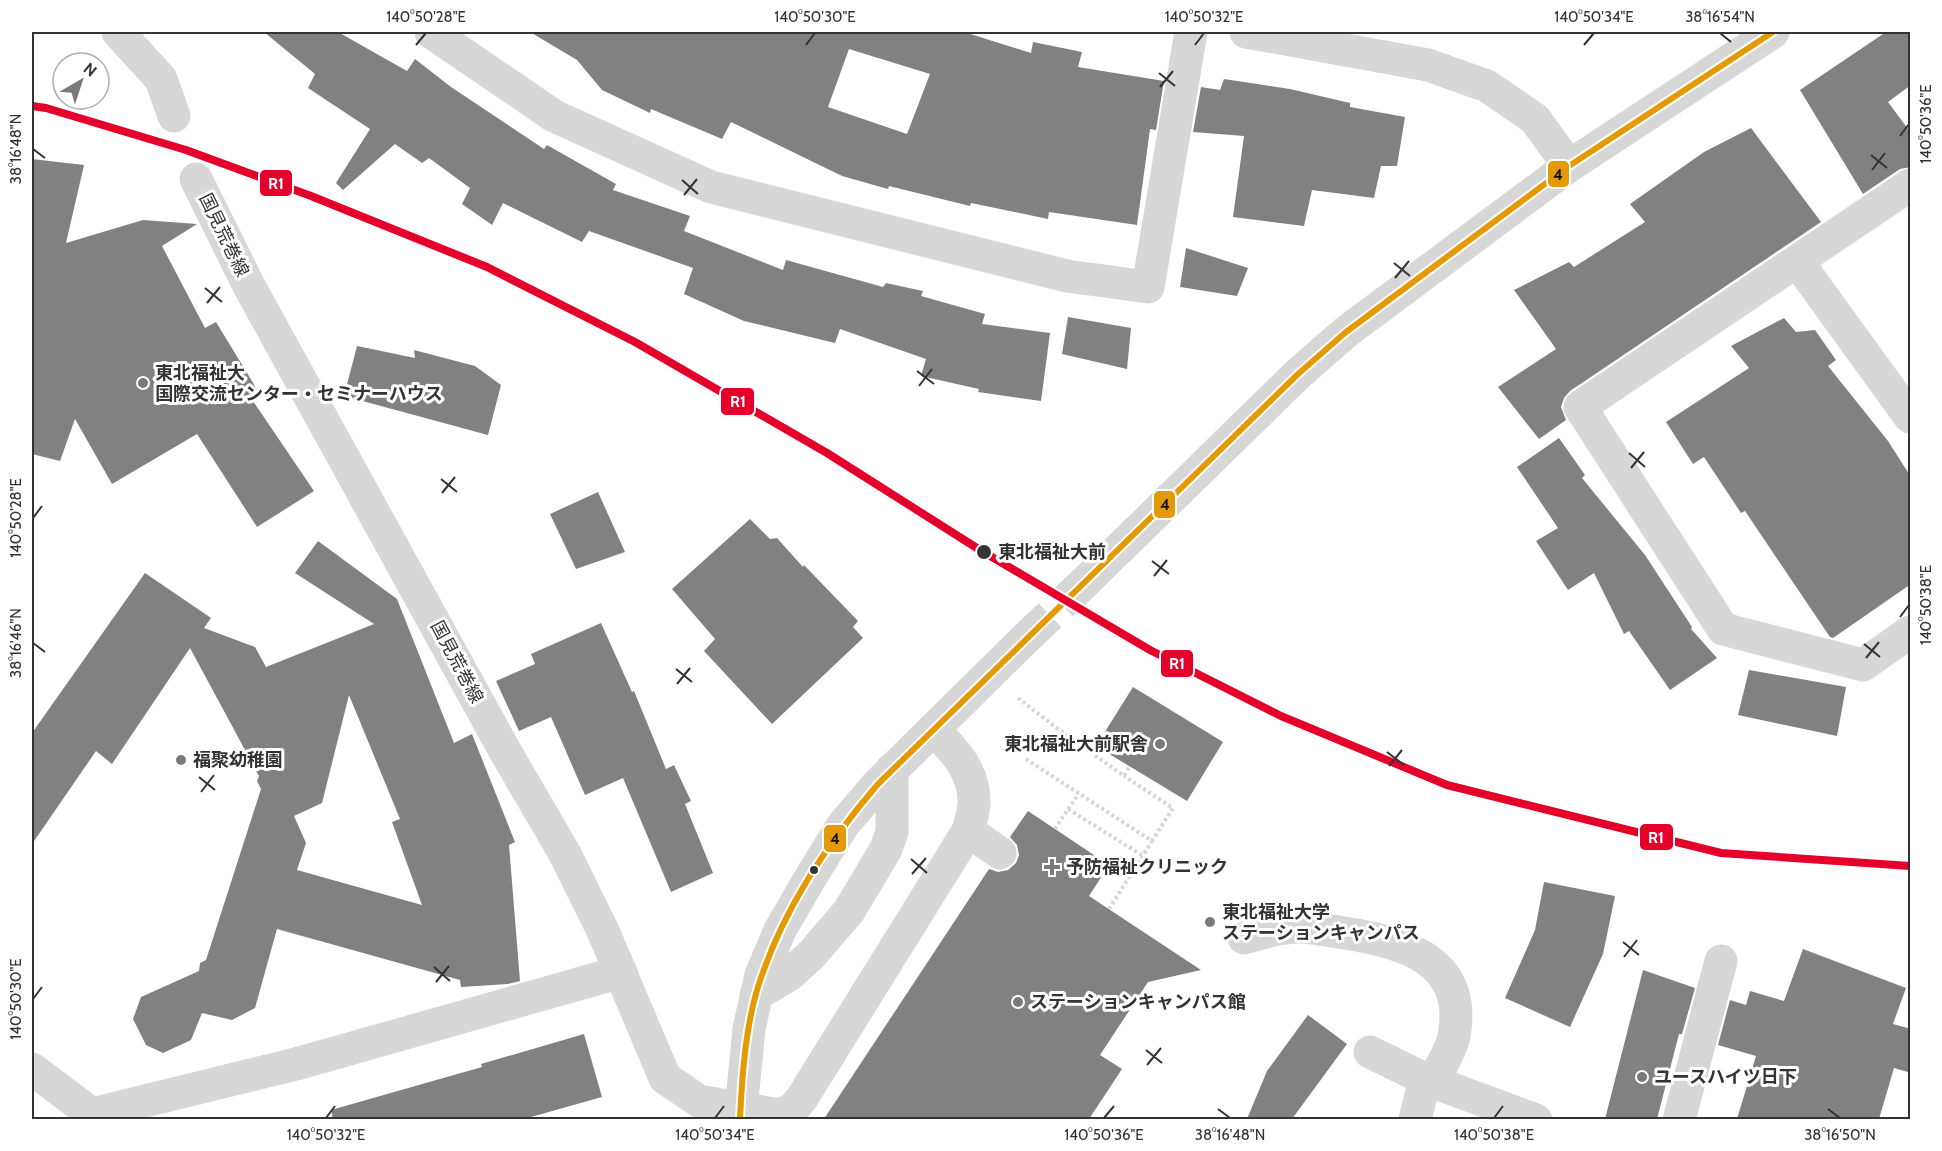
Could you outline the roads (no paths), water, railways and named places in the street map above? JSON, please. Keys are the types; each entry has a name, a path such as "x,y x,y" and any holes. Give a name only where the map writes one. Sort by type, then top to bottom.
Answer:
{"street":[{"path":"118,32 161,79 174,116"},
{"path":"431,32 554,116 711,187 1067,276 1148,287 1191,32"},
{"path":"1246,32 1428,65 1487,86 1535,119 1569,166"},
{"path":"1084,583 1314,360 1347,332 1569,166 1773,32"},
{"name":"国見荒巻線","path":"196,179 249,286 505,751 565,854 621,972 665,1078 699,1101 741,1114 780,1115 793,1109 802,1098 968,831 975,804 971,778 955,751 933,730"},
{"path":"1911,185 1580,407 1723,629 1863,665 1911,632"},
{"path":"1797,261 1911,417"},
{"path":"741,1114 749,1029 756,995 780,930 812,875 843,825 892,769 1026,638"},
{"path":"756,995 789,975 812,954 849,911 886,849 892,832 892,769"},
{"path":"968,831 1000,853"},
{"path":"1244,938 1281,929 1302,927 1376,938 1411,949 1447,978 1456,1006 1454,1037 1429,1080 1414,1119"},
{"path":"1679,1119 1721,962"},
{"path":"32,1069 90,1117 296,1064 621,972"},
{"path":"1370,1052 1429,1080 1536,1119"}],"tunnel":[{"path":"1026,638 1084,583"}],"place":[{"name":"東北福祉大 国際交流センター・セミナーハウス","path":"143,383"},
{"name":"東北福祉大前","path":"984,552"},
{"name":"東北福祉大前駅舎","path":"1160,744"},
{"name":"福聚幼稚園","path":"181,760"},
{"name":"予防福祉クリニック","path":"1052,867"},
{"name":"東北福祉大学 ステーションキャンパス","path":"1210,922"},
{"name":"ステーションキャンパス館","path":"1018,1002"},
{"name":"ユースハイツ日下","path":"1642,1077"}]}
